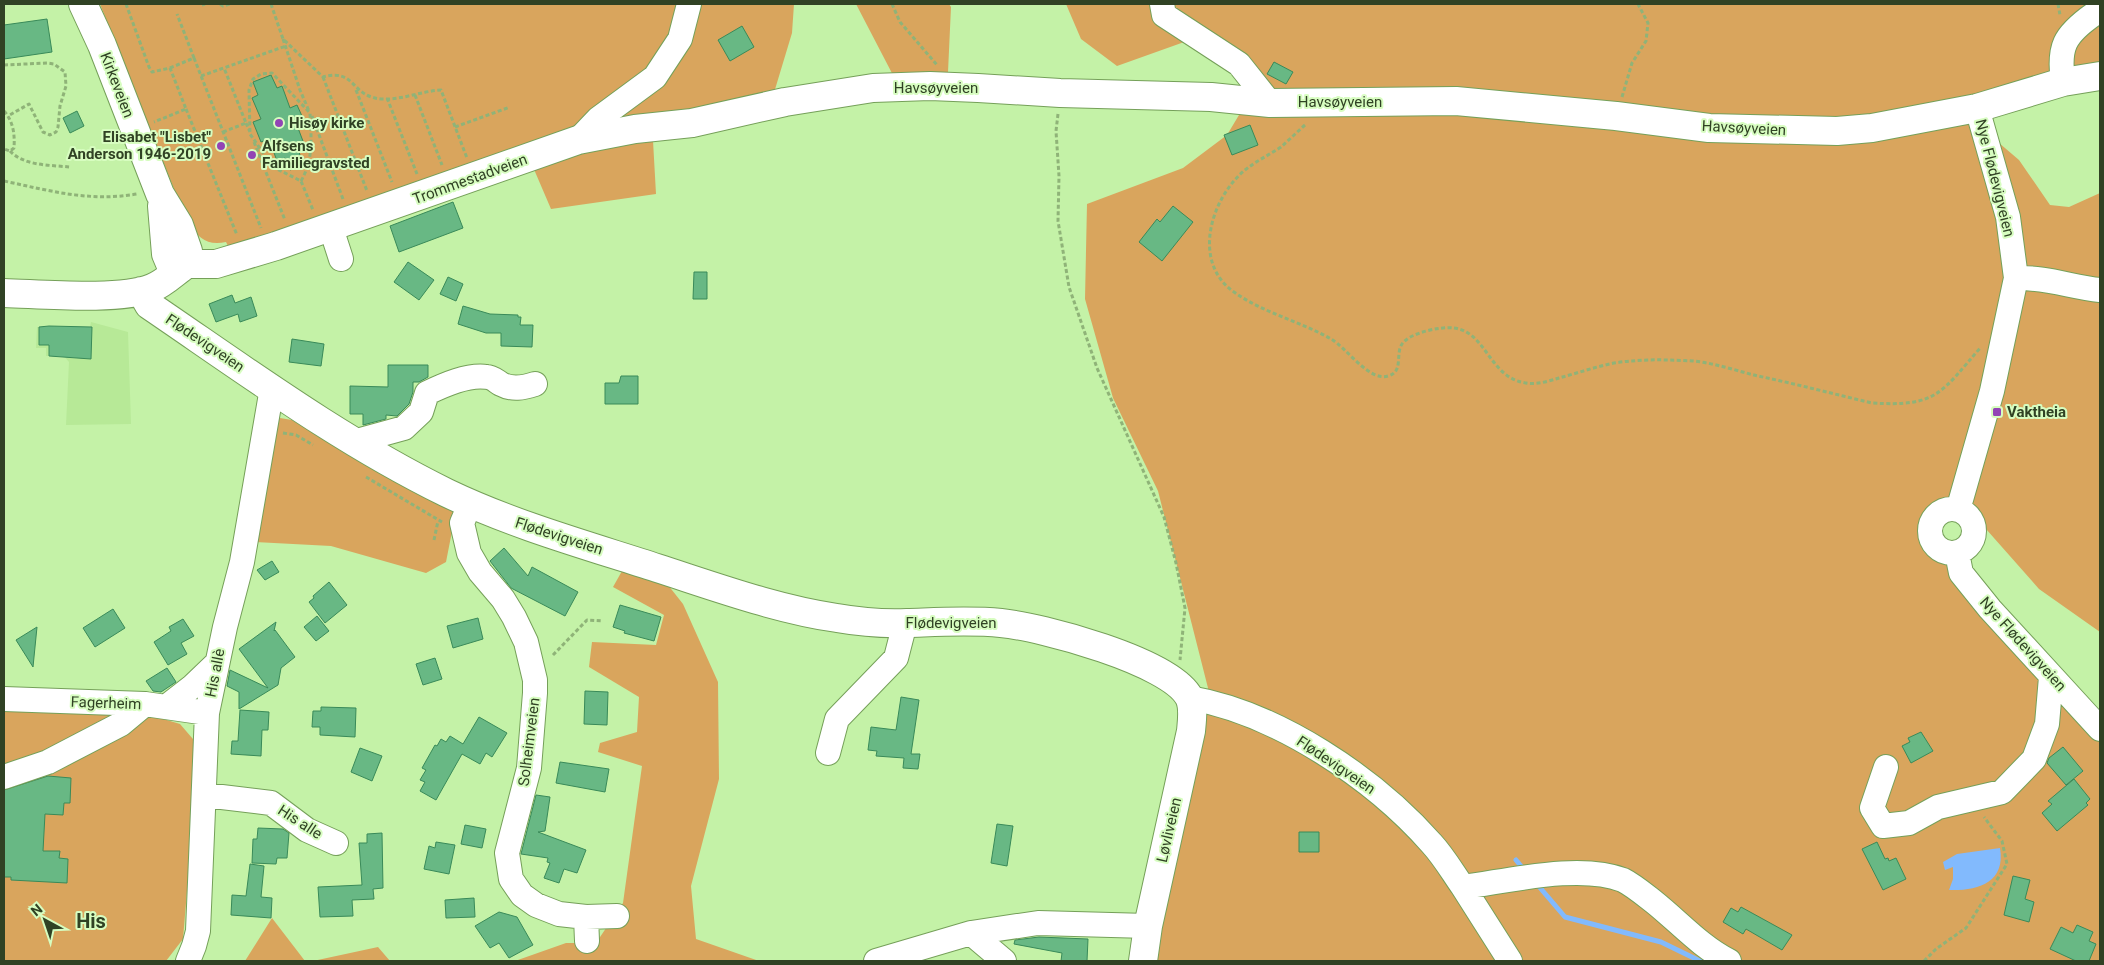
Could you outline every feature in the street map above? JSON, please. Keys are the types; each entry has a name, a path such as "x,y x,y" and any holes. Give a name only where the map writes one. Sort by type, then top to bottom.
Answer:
{"main road":[{"name":"Kirkeveien","path":"83,4 102,44 134,129 150,194 182,233 188,251 181,268"},
{"name":"Havsøyveien","path":"578,140 635,129 692,123 829,94 872,88 953,87 1060,93 1211,97 1270,103 1456,101 1616,116 1709,128 1837,131 1872,128 1977,108 2063,82 2100,76"},
{"name":"Trommestadveien","path":"181,268 216,264 331,218 474,177 578,140"},
{"path":"4,293 117,294 141,291 153,288 181,268"},
{"name":"Flødevigveien","path":"141,291 149,305 353,442 466,513 504,518 711,586 800,611 837,618 905,624 970,621 1023,626 1086,643 1126,658 1162,673 1184,691"},
{"name":"Løvliveien","path":"1143,961 1148,926 1191,731 1192,714 1184,691"}],"street":[{"name":"Trommestadveien","path":"578,140 598,120 655,77 680,39 689,4"},
{"path":"1162,4 1164,16 1239,64 1270,103"},
{"path":"2063,82 2060,60 2062,49 2081,23 2094,14"},
{"name":"Nye Flødevigveien","path":"1958,510 1992,391 2016,278 2008,217 1977,108"},
{"path":"331,218 341,260"},
{"path":"2016,278 2035,277 2100,290"},
{"path":"353,442 404,428 421,412 427,392 446,385 477,376 489,377 511,387 523,388 535,384"},
{"name":"His allè","path":"188,961 198,931 207,713 217,663 242,562 272,388"},
{"path":"1944,510 1958,510 1970,518 1975,532 1969,546 1956,554 1942,552 1932,541 1930,527 1937,514 1944,510"},
{"name":"Solheimveien","path":"466,513 468,553 480,572 503,599 526,642 535,680 529,768 508,853 511,879 522,895 536,905 558,914 586,917 617,916"},
{"name":"Nye Flødevigveien","path":"1956,554 1961,573 1990,609 2100,729"},
{"path":"828,752 837,719 896,658 905,624"},
{"path":"4,777 48,762 193,686 217,663"},
{"path":"1886,767 1872,808 1883,826 1909,823 1938,807 2002,792 2034,759 2047,724 2051,677"},
{"name":"Flødevigveien","path":"1184,691 1282,729 1343,765 1385,797 1432,844 1510,961"},
{"name":"Fagerheim","path":"4,699 155,706 207,713"},
{"name":"His alle","path":"205,795 271,803 307,830 336,843"},
{"path":"1463,888 1524,878 1590,872 1624,880 1715,954 1729,961"},
{"path":"586,917 588,941"},
{"path":"876,961 971,933 1038,923 1148,926"},
{"path":"971,933 1004,961"}],"path":[{"path":"126,4 152,72 170,68 194,58"},
{"path":"220,4 223,6 230,4"},
{"path":"271,4 287,46 300,90 310,113 331,218"},
{"path":"892,4 900,22 953,87"},
{"path":"1616,116 1632,63 1646,41 1648,23 1638,4"},
{"path":"177,14 264,236"},
{"path":"201,76 287,46"},
{"path":"287,46 323,77 369,199"},
{"path":"4,65 54,64 63,70 66,80 58,127 54,134 50,135 43,132 29,104 8,116"},
{"path":"170,68 238,236"},
{"path":"224,68 288,227"},
{"path":"301,181 306,173 311,154 310,113 272,73 261,74 253,79 249,90 250,134 273,167 301,181 331,218"},
{"path":"323,77 334,74 344,75 356,88 366,95 387,98 441,90 474,177"},
{"path":"356,88 396,189"},
{"path":"1060,93 1056,131 1059,176 1058,221 1069,286 1097,368 1164,517 1185,608 1184,691"},
{"path":"414,95 445,172"},
{"path":"387,98 420,181"},
{"path":"1322,102 1312,119 1282,146 1245,170 1230,186 1219,203 1213,223 1208,246 1211,263 1220,280 1234,292 1261,307 1333,339 1362,366 1377,376 1388,377 1395,372 1399,364 1400,347 1405,340 1427,330 1453,328 1466,331 1478,341 1498,369 1512,378 1526,383 1546,382 1631,361 1694,361 1872,403 1900,405 1920,402 1937,395 1982,345"},
{"path":"455,127 510,106"},
{"path":"134,129 186,109"},
{"path":"4,111 8,116 14,137 14,148 10,151"},
{"path":"223,132 246,123"},
{"path":"4,149 10,151 16,158 27,162 70,167"},
{"path":"4,180 77,197 150,194"},
{"path":"265,431 296,435 321,450"},
{"path":"363,475 438,521 449,525 466,513"},
{"path":"434,540 438,521"},
{"path":"553,655 587,620 603,621"},
{"path":"1924,961 1936,949 1966,928 2007,864 2002,841 1983,816 1976,798"}],"shaded area":[{"path":"100,4 794,4 792,33 773,96 652,123 656,194 551,209 527,153 231,252 226,242 214,243 204,240 188,224"},
{"path":"856,4 949,4 951,7 948,72 895,79"},
{"path":"1066,4 2100,4 2100,68 1971,119 2019,160 2050,205 2069,207 2100,193 2100,632 2039,589 1971,512 1942,506 1938,554 2001,634 2100,736 2100,961 1151,961 1181,786 1208,688 1158,491 1113,398 1085,299 1087,204 1183,168 1227,135 1257,85 1201,36 1117,66 1081,39"},
{"path":"91,322 128,332 131,424 66,425 69,362 64,356 46,356 46,348 36,348 37,327 90,327"},
{"path":"274,417 292,420 415,493 453,506 455,516 446,562 426,573 331,546 255,542"},
{"path":"622,571 668,585 683,604 718,682 719,779 691,886 696,939 759,961 515,961 566,943 596,943 623,903 642,766 598,752 600,743 637,732 639,697 589,667 592,642 656,645 664,615 613,587"},
{"path":"4,695 103,701 180,724 199,746 183,939 166,961 4,961"},
{"path":"272,918 305,961 245,961"},
{"path":"378,947 390,961 313,961"}],"water":[{"path":"2000,848 2001,860 1994,877 1970,889 1949,890 1953,879 1953,867 1945,870 1943,862 1957,854"}],"building":[{"path":"47,19 52,52 4,59 4,25"},
{"path":"742,26 754,47 730,61 718,40"},
{"path":"1274,62 1293,72 1286,84 1267,74"},
{"name":"Hisøy kirke","path":"271,75 277,88 282,86 290,108 297,105 306,125 298,128 306,149 299,152 303,164 290,170 285,158 277,161 269,139 261,142 253,122 261,119 252,98 258,95 253,82"},
{"path":"77,111 84,126 70,133 63,118"},
{"path":"1250,125 1258,145 1232,155 1224,135"},
{"path":"453,202 463,228 399,252 390,226"},
{"path":"1173,206 1193,222 1162,261 1139,242 1157,219 1160,222"},
{"path":"408,262 434,280 419,300 394,282"},
{"path":"694,272 707,272 707,299 693,299"},
{"path":"448,277 463,284 456,301 440,294"},
{"path":"232,295 235,303 251,297 257,316 240,322 238,314 216,322 209,304"},
{"path":"463,306 490,314 518,315 518,317 521,317 520,325 533,325 532,347 501,346 501,333 486,333 458,324"},
{"path":"39,327 92,327 91,359 49,356 49,345 39,345"},
{"path":"292,339 324,344 321,366 289,362"},
{"path":"388,365 428,365 428,377 419,382 413,382 413,392 409,404 397,416 386,415 386,419 363,425 363,414 350,414 350,386 388,387"},
{"path":"621,376 638,376 638,404 605,404 605,383 619,383"},
{"path":"504,548 528,576 532,567 578,592 565,616 511,588 490,561"},
{"path":"272,561 279,572 265,580 257,570"},
{"path":"329,582 347,605 325,623 309,602"},
{"path":"620,605 661,617 654,641 624,633 625,631 613,627"},
{"path":"113,609 125,628 95,647 83,628"},
{"path":"317,616 329,631 316,641 304,627"},
{"path":"478,618 483,639 453,648 447,626"},
{"path":"183,619 194,636 181,643 187,654 168,665 154,642 171,631 169,627"},
{"path":"276,622 274,631 295,657 281,668 278,685 239,709 239,692 227,686 230,670 268,688 239,649"},
{"path":"37,627 33,667 16,640"},
{"path":"435,658 442,679 423,685 416,664"},
{"path":"167,668 176,682 161,692 153,691 146,681"},
{"path":"585,691 608,692 607,725 584,724"},
{"path":"901,697 919,700 911,754 920,754 918,769 903,768 904,758 876,756 877,751 868,750 871,727 896,730"},
{"path":"321,707 356,708 355,737 320,735 320,727 312,727 313,711 321,711"},
{"path":"240,710 269,712 268,730 262,730 261,756 231,754 232,741 238,741"},
{"path":"479,717 507,733 492,757 486,753 480,764 462,754 436,800 420,791 425,782 420,780 426,770 422,768 435,745 437,746 441,739 446,742 450,736 463,744"},
{"path":"1921,732 1933,751 1911,763 1902,746 1910,742 1908,738"},
{"path":"2063,747 2083,771 2066,785 2047,763 2049,758"},
{"path":"360,748 382,756 372,781 351,772"},
{"path":"560,762 609,769 605,792 556,783"},
{"path":"48,776 71,778 70,803 64,803 63,815 45,814 43,851 60,851 59,858 68,859 67,883 11,880 11,877 4,877 4,790"},
{"path":"2074,779 2090,799 2086,803 2088,805 2057,831 2042,813 2052,804 2048,801"},
{"path":"536,795 550,797 545,831 538,832 586,850 577,873 564,869 559,883 544,878 550,863 547,862 548,858 521,854"},
{"path":"997,824 1013,826 1007,866 991,863"},
{"path":"465,825 486,829 482,848 461,844"},
{"path":"258,828 283,829 289,833 287,858 277,858 276,864 252,863 253,839 257,839"},
{"path":"1299,832 1319,832 1319,852 1299,852"},
{"path":"382,833 383,888 373,889 374,899 352,900 353,916 320,917 318,887 362,885 359,843 367,843 367,834"},
{"path":"436,842 455,845 449,874 424,869 429,846 435,848"},
{"path":"1877,842 1885,859 1888,858 1889,861 1896,858 1906,879 1883,890 1862,849"},
{"path":"250,864 264,866 261,897 272,898 271,918 231,915 232,895 246,896"},
{"path":"2013,876 2030,880 2025,899 2034,902 2029,922 2004,915"},
{"path":"474,898 475,917 446,918 445,900"},
{"path":"1741,907 1792,935 1782,950 1746,929 1743,934 1723,922 1731,908 1738,912"},
{"path":"499,912 517,917 533,945 509,958 499,943 490,948 475,926"},
{"path":"2077,925 2093,932 2089,941 2096,944 2089,961 2076,961 2050,949 2061,927 2073,933"},
{"path":"1039,937 1088,939 1087,961 1061,961 1062,953 1014,944 1015,940"}],"waterway":[{"path":"1516,860 1525,871"},
{"path":"1536,883 1565,917 1661,942 1700,961"}],"place":[{"name":"Hisøy kirke","path":"279,123"},
{"name":"Elisabet \"Lisbet\" Anderson 1946-2019","path":"221,146"},
{"name":"Alfsens Familiegravsted","path":"252,155"},
{"name":"Vaktheia","path":"1997,412"}],"district":[{"name":"His","path":"91,921"}]}
